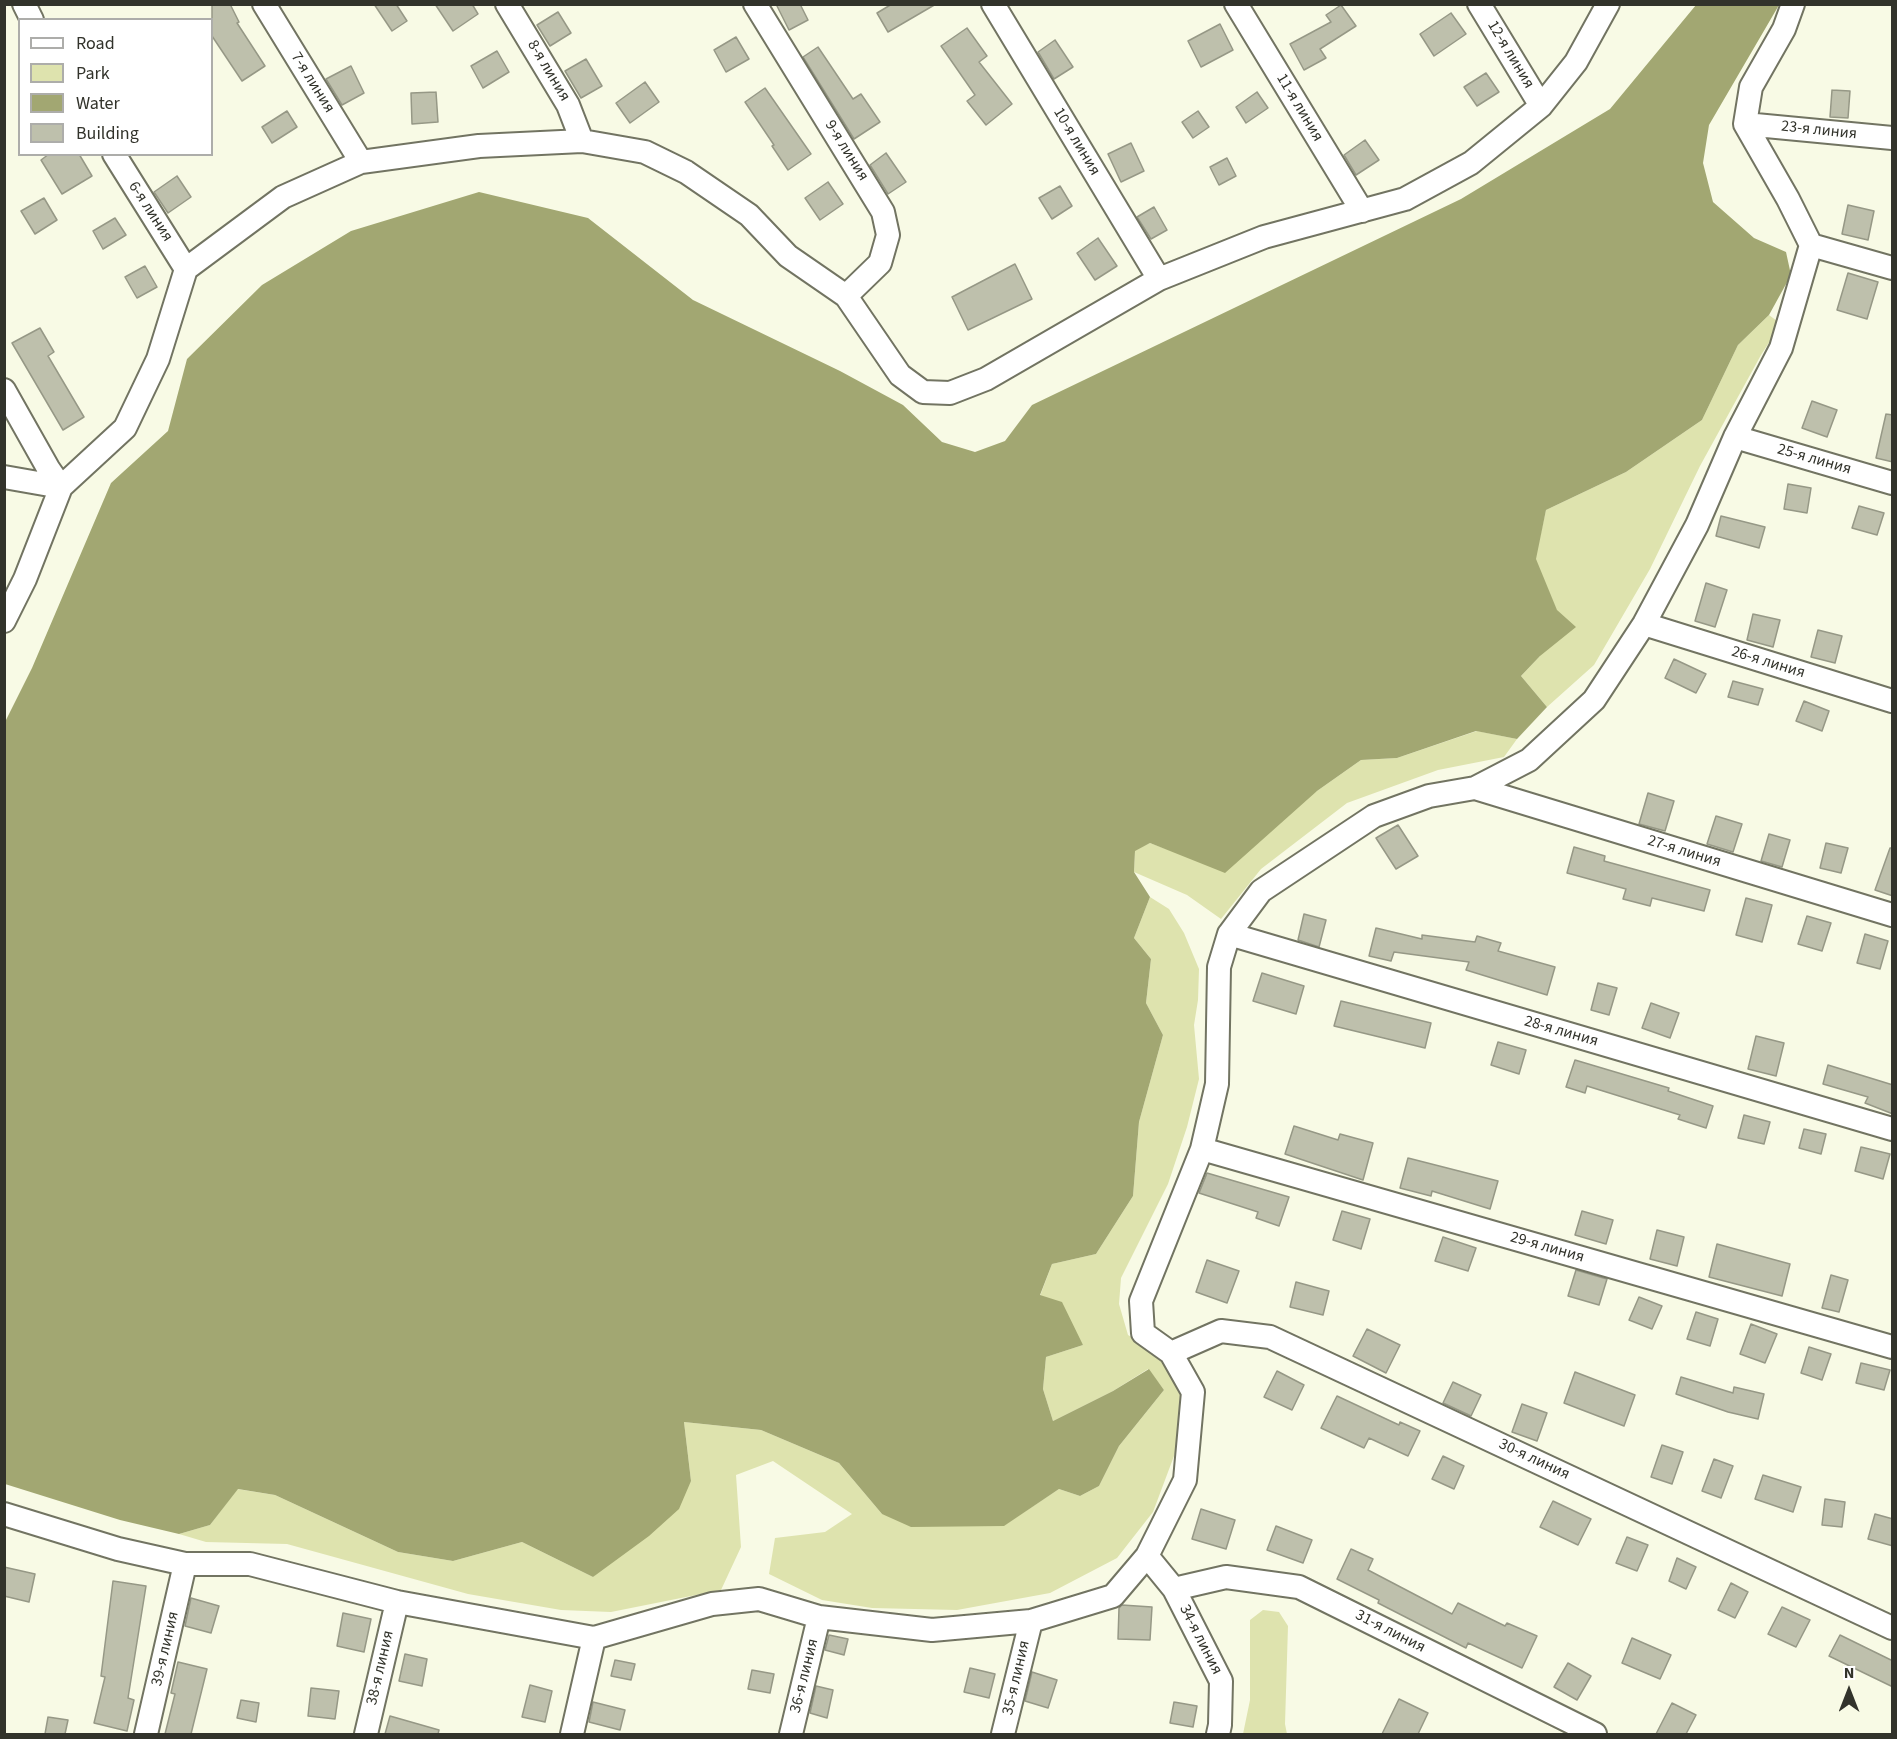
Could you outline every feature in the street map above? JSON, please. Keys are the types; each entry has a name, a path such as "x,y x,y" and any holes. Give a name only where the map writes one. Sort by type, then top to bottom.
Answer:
{"street":[{"path":"24,4 31,18"},
{"name":"7-я линия","path":"264,4 361,162"},
{"name":"8-я линия","path":"507,4 568,105 582,141"},
{"name":"9-я линия","path":"756,4 883,212 888,236 880,263 846,296"},
{"name":"10-я линия","path":"993,4 1160,279"},
{"name":"11-я линия","path":"1236,4 1362,211"},
{"name":"12-я линия","path":"1479,4 1541,106"},
{"path":"4,621 25,579 61,486 125,428 158,359 186,269 284,197 361,162 479,146 582,141 645,152 686,172 749,215 788,256 846,296 900,375 922,392 950,393 986,379 1160,279 1264,237 1405,199 1472,163 1541,106 1576,62 1608,4"},
{"path":"4,1514 118,1549 185,1564 250,1564 397,1602 594,1638 712,1604 759,1599 819,1617 932,1630 1031,1621 1113,1596 1147,1556 1185,1480 1193,1392 1171,1353 1143,1333 1141,1301 1202,1149 1217,1084 1220,968 1229,934 1261,891 1374,816 1429,796 1475,788 1528,760 1594,700 1644,624 1697,525 1735,437 1780,348 1811,245 1788,199 1744,124 1751,87 1784,29 1793,4"},
{"name":"23-я линия","path":"1744,124 1893,138"},
{"name":"6-я линия","path":"115,156 186,269"},
{"path":"1811,245 1893,268"},
{"path":"4,390 48,468 61,486"},
{"name":"25-я линия","path":"1735,437 1893,483"},
{"path":"4,477 61,486"},
{"name":"26-я линия","path":"1644,624 1893,701"},
{"name":"27-я линия","path":"1475,788 1893,915"},
{"name":"28-я линия","path":"1229,934 1893,1129"},
{"name":"29-я линия","path":"1202,1149 1893,1347"},
{"name":"30-я линия","path":"1171,1353 1221,1331 1270,1338 1893,1628"},
{"name":"34-я линия","path":"1147,1556 1174,1588 1221,1681 1218,1734"},
{"name":"39-я линия","path":"146,1734 185,1564"},
{"name":"31-я линия","path":"1174,1588 1226,1577 1299,1587 1596,1734"},
{"name":"38-я линия","path":"366,1734 397,1602"},
{"name":"36-я линия","path":"791,1734 819,1617"},
{"name":"35-я линия","path":"1004,1734 1031,1621"},
{"path":"572,1734 594,1638"}],"green space":[{"path":"1769,315 1781,324 1761,355 1700,466 1650,569 1594,665 1547,707 1521,676 1540,656 1557,611 1535,559 1546,510 1626,472 1702,420 1738,345"},
{"path":"1477,731 1517,739 1504,757 1438,770 1347,803 1261,869 1221,919 1187,895 1134,872 1135,850 1150,843 1166,849 1317,791 1361,760 1397,758"},
{"path":"1150,897 1169,909 1184,933 1199,969 1194,1025 1199,1079 1187,1127 1168,1184 1121,1278 1119,1304 1128,1335 1157,1353 1172,1368 1183,1397 1177,1448 1153,1512 1117,1558 1050,1593 957,1610 872,1608 822,1600 769,1574 775,1538 825,1532 852,1514 773,1461 736,1475 741,1547 721,1590 611,1612 561,1610 468,1594 287,1544 206,1542 179,1534 210,1525 237,1489 275,1495 398,1552 453,1561 522,1542 593,1577 691,1481 684,1422 761,1430 839,1463 882,1514 1003,1526 1059,1489 1080,1496 1099,1486 1119,1446 1164,1390 1148,1369 1113,1391 1053,1421 1043,1389 1046,1357 1083,1345 1040,1296 1052,1264 1096,1254 1133,1196 1139,1122 1163,1035 1146,1003 1151,959 1134,938"},
{"path":"1263,1610 1279,1612 1288,1626 1285,1724 1287,1734 1243,1734 1250,1700 1250,1620"}],"water":[{"path":"1696,5 1779,5 1709,125 1703,163 1713,202 1754,238 1786,252 1791,275 1769,315 1738,345 1702,420 1626,472 1546,510 1536,559 1557,610 1576,627 1540,656 1521,676 1547,707 1517,739 1476,731 1397,758 1361,760 1317,791 1225,873 1150,843 1135,851 1134,872 1150,897 1134,938 1151,959 1146,1003 1163,1035 1139,1122 1133,1196 1096,1254 1052,1264 1040,1295 1062,1302 1083,1345 1046,1357 1043,1389 1053,1421 1113,1391 1149,1369 1164,1390 1119,1446 1099,1486 1080,1496 1059,1489 1004,1526 911,1527 882,1514 839,1463 761,1430 684,1422 691,1481 679,1509 649,1536 593,1577 522,1542 453,1561 398,1552 275,1495 238,1489 210,1525 179,1534 120,1520 5,1484 4,724 32,668 111,483 168,431 187,359 262,285 351,231 479,192 588,218 693,300 840,371 903,405 942,442 975,452 1005,441 1032,405 1461,199 1610,109"}],"building":[{"path":"212,4 230,4 239,22 237,23 265,66 242,81 213,38"},
{"path":"374,4 396,4 407,21 392,31"},
{"path":"435,4 472,4 478,14 453,31"},
{"path":"776,4 800,4 808,20 789,30"},
{"path":"892,4 936,4 888,32 877,13"},
{"path":"1341,5 1356,26 1320,49 1326,58 1304,70 1290,44 1331,22 1326,15"},
{"path":"558,12 571,33 550,46 537,25"},
{"path":"1451,13 1466,34 1434,56 1420,34"},
{"path":"1220,24 1233,50 1201,67 1188,41"},
{"path":"967,28 987,56 979,62 1012,104 986,125 967,101 975,95 941,46"},
{"path":"736,37 749,59 726,72 714,50"},
{"path":"1055,40 1073,67 1054,79 1038,52"},
{"path":"818,47 853,99 861,94 880,122 854,139 803,57"},
{"path":"497,51 509,72 483,88 471,66"},
{"path":"586,59 602,86 581,98 565,71"},
{"path":"351,66 364,93 342,105 326,79"},
{"path":"1486,73 1499,92 1477,106 1464,87"},
{"path":"645,82 659,102 630,123 616,103"},
{"path":"765,88 811,154 788,170 745,102"},
{"path":"1832,90 1850,91 1848,118 1830,117"},
{"path":"436,92 438,122 412,124 411,93"},
{"path":"1257,92 1268,108 1246,123 1236,107"},
{"path":"287,111 297,127 272,143 262,127"},
{"path":"1198,111 1209,127 1193,138 1182,122"},
{"path":"1365,140 1379,160 1356,175 1344,155"},
{"path":"1131,143 1144,171 1121,182 1108,154"},
{"path":"886,153 906,182 888,194 870,165"},
{"path":"46,156 80,156 92,176 62,194 41,160"},
{"path":"1227,158 1236,176 1219,185 1210,167"},
{"path":"177,176 191,197 168,213 154,192"},
{"path":"828,182 843,204 820,220 805,198"},
{"path":"1060,186 1072,206 1052,219 1039,198"},
{"path":"44,198 57,220 35,234 21,211"},
{"path":"1848,205 1874,211 1868,240 1842,234"},
{"path":"1154,207 1167,230 1151,239 1137,217"},
{"path":"115,218 126,235 103,249 93,231"},
{"path":"1098,238 1117,266 1095,280 1077,253"},
{"path":"1015,264 1032,299 968,330 952,297"},
{"path":"145,266 157,287 137,298 125,277"},
{"path":"1848,273 1878,282 1867,319 1837,310"},
{"path":"40,328 54,352 48,356 84,417 63,430 12,343"},
{"path":"1812,401 1837,410 1827,437 1802,428"},
{"path":"1886,414 1893,415 1893,462 1876,458"},
{"path":"1788,484 1811,488 1807,513 1784,509"},
{"path":"1859,506 1884,513 1877,535 1852,528"},
{"path":"1721,516 1765,527 1759,548 1716,536"},
{"path":"1706,583 1727,590 1715,627 1695,621"},
{"path":"1753,614 1780,620 1773,647 1747,640"},
{"path":"1818,630 1842,636 1835,663 1811,657"},
{"path":"1674,659 1706,674 1696,693 1665,678"},
{"path":"1733,681 1763,689 1758,705 1728,697"},
{"path":"1804,701 1829,711 1822,731 1796,721"},
{"path":"1648,793 1674,801 1665,831 1639,824"},
{"path":"1716,816 1742,824 1733,852 1707,844"},
{"path":"1398,825 1418,856 1396,869 1376,838"},
{"path":"1769,834 1790,840 1782,867 1761,861"},
{"path":"1826,843 1848,848 1841,873 1820,868"},
{"path":"1574,847 1605,856 1604,861 1710,890 1704,911 1652,898 1650,906 1623,899 1626,889 1567,873"},
{"path":"1890,848 1893,848 1893,896 1875,890"},
{"path":"1746,898 1772,905 1762,942 1736,935"},
{"path":"1304,914 1326,920 1319,947 1298,940"},
{"path":"1807,916 1831,923 1822,951 1798,944"},
{"path":"1376,928 1422,939 1422,935 1475,942 1477,936 1501,943 1498,951 1555,967 1547,995 1466,970 1469,962 1394,952 1391,961 1369,956"},
{"path":"1865,934 1888,941 1880,969 1857,963"},
{"path":"1262,973 1304,986 1296,1014 1253,1001"},
{"path":"1598,983 1617,988 1609,1015 1591,1010"},
{"path":"1341,1001 1431,1023 1425,1048 1334,1026"},
{"path":"1651,1003 1679,1013 1670,1038 1642,1028"},
{"path":"1756,1036 1784,1043 1776,1076 1748,1069"},
{"path":"1498,1042 1526,1050 1519,1074 1491,1065"},
{"path":"1575,1060 1669,1088 1668,1091 1713,1106 1706,1128 1678,1119 1680,1115 1587,1086 1585,1093 1566,1087"},
{"path":"1828,1065 1893,1085 1893,1114 1865,1103 1868,1097 1823,1084"},
{"path":"1744,1115 1770,1122 1764,1144 1738,1138"},
{"path":"1294,1126 1338,1140 1340,1134 1373,1143 1363,1180 1285,1154"},
{"path":"1804,1129 1826,1134 1821,1154 1799,1148"},
{"path":"1861,1147 1890,1154 1883,1179 1855,1171"},
{"path":"1408,1158 1498,1181 1490,1209 1432,1191 1431,1196 1400,1188"},
{"path":"1207,1173 1289,1197 1279,1226 1256,1218 1258,1212 1199,1193"},
{"path":"1342,1211 1370,1219 1361,1249 1333,1240"},
{"path":"1582,1211 1613,1220 1606,1244 1575,1235"},
{"path":"1657,1230 1684,1237 1677,1266 1650,1259"},
{"path":"1443,1237 1476,1248 1468,1271 1435,1261"},
{"path":"1717,1244 1790,1264 1782,1296 1709,1277"},
{"path":"1207,1260 1239,1271 1227,1303 1196,1292"},
{"path":"1576,1270 1607,1279 1599,1305 1568,1296"},
{"path":"1831,1275 1848,1280 1839,1312 1822,1308"},
{"path":"1296,1282 1329,1291 1323,1315 1290,1307"},
{"path":"1639,1297 1662,1306 1652,1329 1629,1320"},
{"path":"1696,1312 1718,1319 1710,1346 1687,1339"},
{"path":"1751,1324 1777,1334 1765,1363 1740,1354"},
{"path":"1367,1329 1400,1345 1386,1373 1353,1356"},
{"path":"1809,1347 1831,1354 1822,1380 1801,1373"},
{"path":"1861,1363 1890,1370 1884,1390 1856,1383"},
{"path":"1277,1371 1304,1385 1292,1410 1264,1397"},
{"path":"1575,1372 1635,1395 1624,1426 1564,1403"},
{"path":"1681,1377 1733,1393 1734,1387 1764,1394 1758,1419 1728,1412 1676,1394"},
{"path":"1453,1382 1481,1395 1471,1416 1443,1403"},
{"path":"1337,1396 1399,1425 1400,1422 1420,1431 1408,1456 1369,1438 1364,1448 1321,1428"},
{"path":"1522,1404 1547,1413 1537,1441 1512,1432"},
{"path":"1662,1445 1683,1452 1672,1484 1651,1477"},
{"path":"1443,1456 1464,1466 1454,1489 1432,1479"},
{"path":"1714,1459 1733,1466 1721,1498 1702,1491"},
{"path":"1763,1475 1801,1487 1793,1512 1755,1499"},
{"path":"1825,1499 1845,1502 1842,1527 1822,1525"},
{"path":"1553,1501 1591,1519 1578,1545 1540,1527"},
{"path":"1201,1509 1235,1520 1226,1549 1192,1539"},
{"path":"1875,1514 1893,1519 1893,1546 1868,1539"},
{"path":"1276,1526 1312,1540 1303,1563 1267,1550"},
{"path":"1627,1537 1648,1545 1637,1571 1616,1563"},
{"path":"1351,1549 1373,1559 1368,1570 1452,1614 1458,1603 1505,1626 1507,1623 1537,1636 1522,1668 1468,1643 1466,1648 1378,1603 1379,1600 1337,1579"},
{"path":"1677,1558 1696,1567 1686,1589 1669,1581"},
{"path":"4,1567 35,1574 29,1602 4,1596"},
{"path":"113,1581 146,1586 128,1698 134,1700 127,1731 94,1723 105,1677 101,1676"},
{"path":"1731,1583 1748,1592 1735,1618 1718,1610"},
{"path":"191,1598 219,1606 211,1633 185,1626"},
{"path":"1122,1605 1152,1607 1150,1640 1118,1639 1119,1608"},
{"path":"1782,1607 1810,1620 1796,1647 1768,1634"},
{"path":"343,1613 371,1619 364,1652 337,1646"},
{"path":"829,1635 848,1639 844,1655 825,1650"},
{"path":"1840,1635 1893,1661 1893,1687 1829,1656"},
{"path":"1632,1638 1671,1655 1660,1679 1622,1663"},
{"path":"405,1654 427,1659 422,1686 399,1681"},
{"path":"615,1660 635,1664 631,1680 611,1676"},
{"path":"178,1662 207,1669 191,1734 165,1734 175,1694 171,1693"},
{"path":"1568,1663 1591,1676 1577,1700 1554,1687"},
{"path":"970,1668 995,1674 989,1698 964,1692"},
{"path":"752,1670 774,1674 770,1693 748,1689"},
{"path":"1032,1672 1057,1680 1048,1708 1025,1701"},
{"path":"530,1685 552,1691 545,1722 522,1717"},
{"path":"816,1686 833,1690 827,1718 810,1713"},
{"path":"311,1688 339,1691 335,1719 308,1716"},
{"path":"1399,1699 1428,1713 1418,1734 1382,1734"},
{"path":"241,1700 259,1703 256,1722 237,1718"},
{"path":"593,1702 625,1710 620,1730 589,1722"},
{"path":"1174,1702 1197,1706 1193,1727 1170,1723"},
{"path":"1672,1703 1696,1715 1686,1734 1656,1734"},
{"path":"390,1716 439,1730 438,1734 385,1734"},
{"path":"48,1717 68,1720 65,1734 45,1734"}]}
